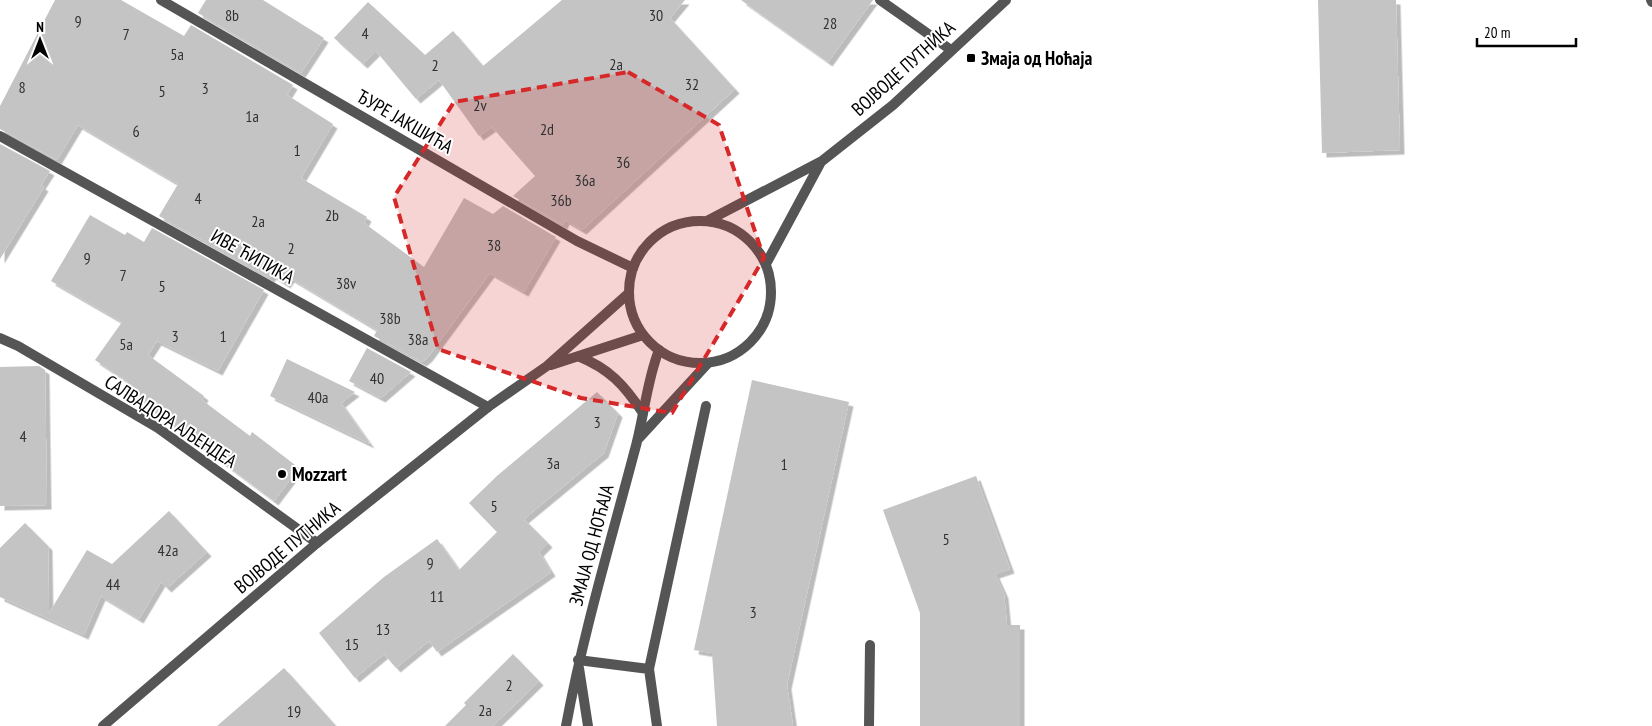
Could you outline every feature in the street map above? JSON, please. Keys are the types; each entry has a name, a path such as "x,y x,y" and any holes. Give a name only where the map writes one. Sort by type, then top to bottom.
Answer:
{"street":[{"name":"ЂУРЕ ЈАКШИЋА","path":"161,0 577,241 633,268"},
{"path":"880,0 951,50"},
{"name":"ВОЈВОДЕ ПУТНИКА","path":"707,221 822,161 893,105 1006,0"},
{"name":"ИВЕ ЋИПИКА","path":"0,136 488,407"},
{"name":"ВОЈВОДЕ ПУТНИКА","path":"766,264 822,161"},
{"name":"ВОЈВОДЕ ПУТНИКА","path":"707,221 732,228 752,243 766,264 772,286 770,308 762,328 748,345 730,357 708,363 677,360 659,350 644,335 631,308 629,293 633,268 644,248 662,232 684,223 707,221"},
{"name":"ВОЈВОДЕ ПУТНИКА","path":"103,726 317,543 488,407 547,366 629,293"},
{"name":"ВОЈВОДЕ ПУТНИКА","path":"547,366 644,335"},
{"name":"САЛВАДОРА АЉЕНДЕА","path":"0,338 18,346 158,428 317,543"},
{"name":"ЗМАЈА ОД НОЋАЈА","path":"566,726 578,660 638,439 652,368 659,350"},
{"path":"578,356 600,365 616,378 644,413"},
{"name":"ЗМАЈА ОД НОЋАЈА","path":"638,439 708,363"},
{"path":"657,726 650,669 706,406"},
{"path":"870,644 870,726"},
{"path":"578,660 650,669"},
{"name":"ЗМАЈА ОД НОЋАЈА","path":"578,660 588,726"}],"highlighted area":[{"path":"628,72 719,125 764,258 672,413 581,398 438,349 394,197 454,102"}],"building":[{"path":"55,0 121,0 184,36 191,25 293,85 287,95 333,124 301,178 367,217 364,223 424,267 464,198 493,214 503,206 556,237 524,292 490,273 428,357 422,362 374,336 377,330 290,278 286,284 272,275 270,278 159,216 178,184 78,125 57,160 0,129 0,106"},
{"path":"206,0 263,0 324,38 301,73 198,13"},
{"path":"562,0 685,0 670,18 735,89 582,230 565,220 563,225 513,196 535,176 492,127 479,136 439,80 416,99 376,51 363,64 334,38 368,2 425,55 453,31 483,66"},
{"path":"741,0 873,0 828,62"},
{"path":"1318,0 1396,0 1400,150 1322,153"},
{"path":"0,144 50,171 41,185 44,187 0,259"},
{"path":"90,215 125,235 127,232 144,242 152,228 264,290 218,371 157,341 148,355 204,396 202,400 250,436 252,432 299,468 274,501 123,388 128,382 95,360 122,322 51,281"},
{"path":"367,348 411,372 381,398 349,381"},
{"path":"287,359 355,392 341,403 370,444 270,396"},
{"path":"39,366 45,370 47,505 0,506 0,367"},
{"path":"752,380 849,402 787,685 793,726 717,726 712,653 694,650"},
{"path":"597,392 618,413 604,453 524,519 548,543 539,552 551,572 437,652 429,641 396,668 384,654 355,678 319,633 384,577 437,539 459,570 497,532 469,503 498,475"},
{"path":"976,476 1010,569 995,574 1004,594 1007,625 1020,625 1020,726 920,726 920,613 883,510"},
{"path":"169,511 207,552 167,588 161,582 139,619 101,596 84,635 0,597 0,548 25,523 48,546 49,613 87,550 112,564"},
{"path":"513,654 539,681 493,726 445,726 466,705 464,703"},
{"path":"284,668 336,726 217,726"}],"place":[{"name":"Змаја од Ноћаја","path":"971,58"},
{"name":"Mozzart","path":"282,474"}]}
